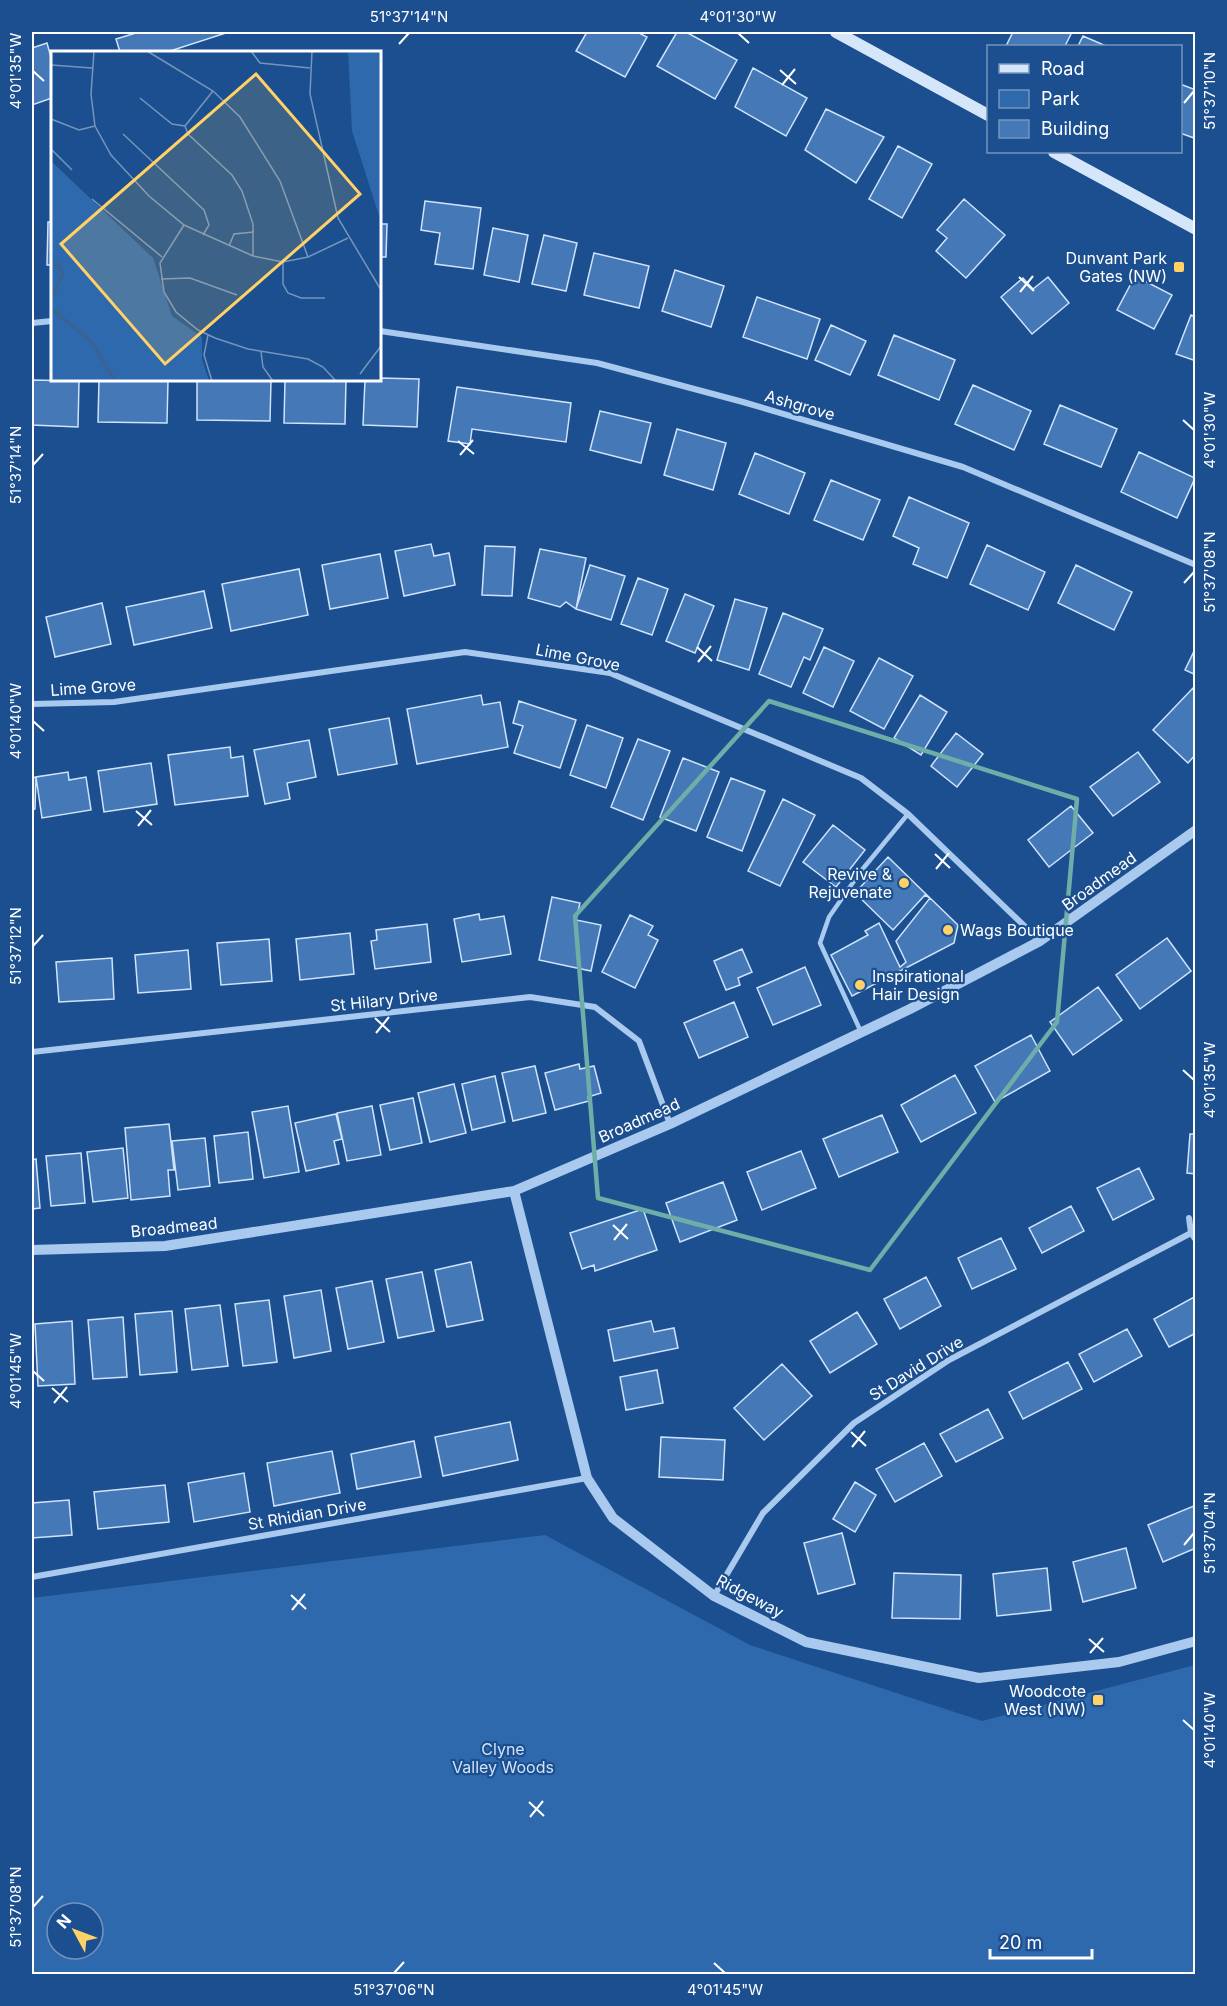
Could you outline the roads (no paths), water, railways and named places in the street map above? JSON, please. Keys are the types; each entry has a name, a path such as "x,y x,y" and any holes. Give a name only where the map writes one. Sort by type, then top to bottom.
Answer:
{"main road":[{"path":"836,32 987,114"},
{"path":"1056,153 1196,229"}],"street":[{"path":"32,323 51,321"},
{"name":"Ashgrove","path":"381,331 597,363 743,402 963,467 1196,565"},
{"name":"Lime Grove","path":"32,705 114,702 465,652 610,673 861,778 908,814 1040,941"},
{"name":"Broadmead","path":"32,1250 165,1246 514,1191 670,1124 861,1032 1040,941 1196,830"},
{"name":"St Hilary Drive","path":"32,1052 530,997 596,1007 639,1041 670,1124"},
{"name":"Ridgeway","path":"514,1191 587,1478 613,1518 714,1596 806,1642 979,1678 1119,1662 1196,1641"},
{"path":"1188,1218 1191,1233 1196,1239"},
{"name":"St David Drive","path":"714,1596 763,1512 854,1423 949,1360 1191,1233"},
{"name":"St Rhidian Drive","path":"32,1576 587,1478"}],"lane":[{"path":"861,1032 820,943 829,917 861,871 908,814"}],"place":[{"name":"Dunvant Park Gates (NW)","path":"1179,267"},
{"name":"Revive & Rejuvenate","path":"904,883"},
{"name":"Wags Boutique","path":"948,930"},
{"name":"Inspirational Hair Design","path":"860,985"},
{"name":"Woodcote West (NW)","path":"1098,1700"}],"park label":[{"name":"Clyne Valley Woods","path":"503,1758"}]}
